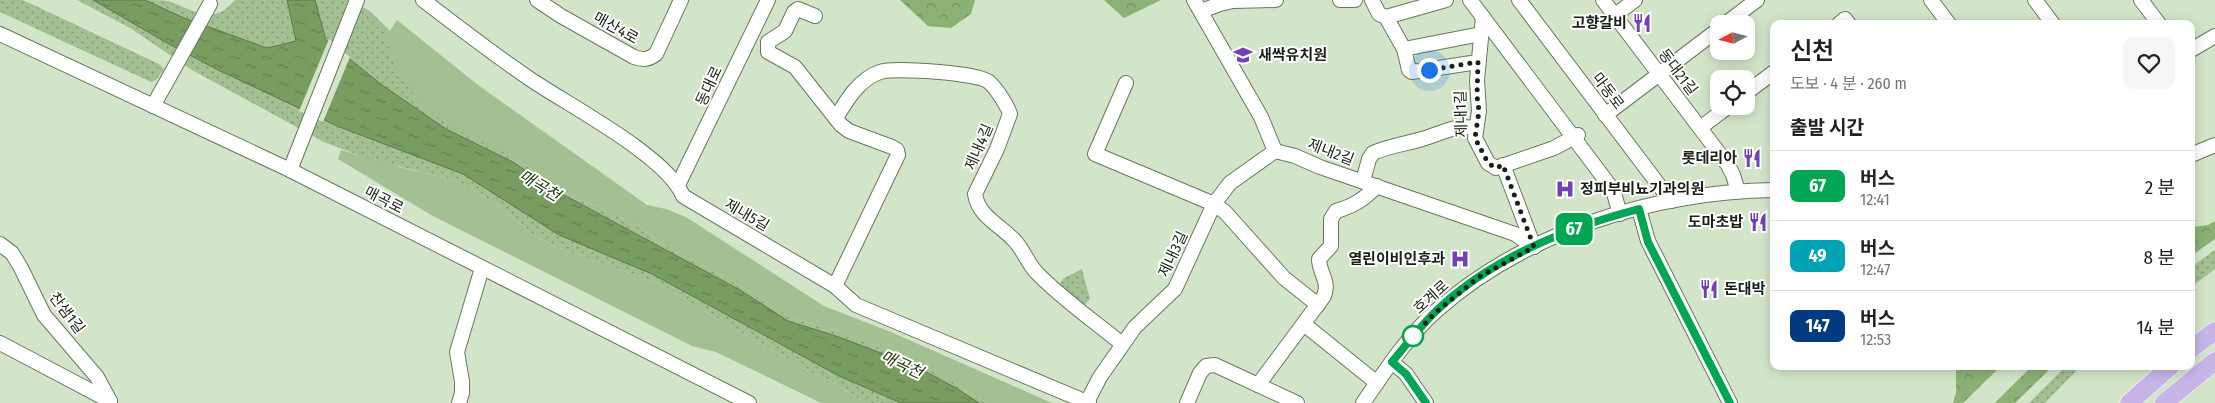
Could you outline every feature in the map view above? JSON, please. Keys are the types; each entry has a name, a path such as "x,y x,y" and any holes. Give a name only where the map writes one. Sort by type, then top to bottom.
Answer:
{"main road":[{"path":"2195,346 2215,331"},
{"path":"2164,403 2215,361"},
{"path":"2129,403 2166,370"}],"street":[{"path":"290,170 356,0"},
{"name":"제내5길","path":"423,0 530,79 650,157 678,185 683,196 835,286 856,305 1088,403"},
{"name":"매산4로","path":"538,0 584,29 641,59 650,59 656,54 681,0"},
{"name":"동대로","path":"678,185 768,0"},
{"path":"1275,151 1261,117 1198,5 1234,1 1276,0"},
{"path":"1340,0 1355,0"},
{"path":"1372,0 1379,14 1386,17 1404,49 1409,70 1412,72 1478,62"},
{"path":"1386,17 1446,0"},
{"path":"1470,0 1576,136 1614,190 1620,214"},
{"name":"마동로","path":"1519,0 1671,201"},
{"name":"동대21길","path":"1602,0 1728,165 1738,192"},
{"path":"1614,16 1635,0"},
{"path":"1737,15 1756,0"},
{"path":"1931,0 1946,20"},
{"path":"2035,0 2050,20"},
{"path":"2141,0 2156,20"},
{"path":"153,106 208,5"},
{"path":"815,16 798,8 794,12 785,31 768,42 768,52 795,67 805,77 836,118 849,131 892,147 897,150 898,155 835,286"},
{"name":"제내1길","path":"1483,17 1478,62 1477,96 1479,111 1475,138 1488,163 1496,168 1503,165"},
{"name":"매곡로","path":"0,34 290,170 749,403"},
{"path":"1404,49 1481,34"},
{"path":"1606,115 1710,36"},
{"path":"2195,48 2215,36"},
{"name":"제내4길","path":"836,118 854,92 867,79 880,72 919,70 981,78 989,82 1003,98 1010,114 997,149 975,194 976,200 984,214 1015,241 1035,270 1055,290 1122,344"},
{"path":"1755,87 1770,77"},
{"path":"1126,83 1094,154 1214,204 1225,212 1284,278 1318,305"},
{"path":"1700,128 1717,115"},
{"path":"1363,181 1369,159 1373,153 1423,139 1451,128 1462,126 1475,128"},
{"path":"1534,247 1503,165 1554,148 1576,136"},
{"path":"2195,153 2215,145"},
{"name":"제내2길","path":"1275,151 1296,156 1320,167 1515,234 1534,247"},
{"name":"제내3길","path":"1088,403 1100,377 1122,344 1135,327 1175,289 1214,204 1230,183 1275,151"},
{"path":"1258,385 1305,325 1327,289 1319,259 1331,246 1331,219 1336,211 1351,207 1378,186"},
{"name":"호계로","path":"1363,403 1392,362 1436,312 1462,291 1505,262 1584,225 1620,214 1671,201 1738,192 1770,190"},
{"path":"1639,209 1648,242 1730,403"},
{"name":"찬샘1길","path":"0,244 12,253 44,315 97,377 111,402"},
{"path":"459,403 462,393 462,381 457,352 482,268"},
{"path":"1305,325 1377,383"},
{"path":"0,343 111,402"},
{"path":"1392,362 1406,374 1426,403"},
{"path":"1187,403 1200,373 1206,366 1215,365 1297,403"}],"shaded area":[{"path":"0,0 23,0 159,64 164,69 156,80 151,82 0,12"},
{"path":"77,0 93,0 218,70 337,126 463,174 559,235 652,274 839,376 901,403 865,403 829,380 812,373 660,284 556,247 532,234 501,207 455,180 368,159 324,142 192,70 130,28"},
{"path":"145,0 168,1 195,12 211,15 227,8 235,0 287,0 296,41 267,48 184,18"},
{"path":"315,0 351,0 371,12 390,31 385,38 513,157 566,193 635,224 664,245 741,286 790,317 837,331 918,362 986,403 979,403 915,366 836,336 788,321 740,290 564,195 511,161 446,129 382,85 326,40"},
{"path":"397,20 478,85 647,205 666,209 686,217 824,306 891,332 1052,403 986,403 917,362 837,331 790,317 741,286 664,245 635,224 566,193 513,157 448,125 424,107 401,78 385,38"},
{"path":"341,150 403,168 455,180 501,207 532,234 556,247 660,284 812,373 829,380 865,403 821,403 716,352 692,346 431,215 338,159"},
{"path":"2215,250 2215,269 2195,284 2195,264"},
{"path":"1082,269 1090,299 1083,307 1058,286 1064,278"},
{"path":"2062,370 2077,370 2045,403 2029,403"}],"green space":[{"path":"900,0 975,0 971,14 951,28 928,26"},
{"path":"1104,0 1161,0 1124,18"},
{"path":"2215,221 2215,239 2195,253 2195,227 2208,225"},
{"path":"1956,370 1997,370 1963,403 1953,403 1956,393"},
{"path":"2028,370 2049,370 2015,403 1995,403"}],"water":[{"name":"매곡천","path":"93,0 145,0 184,18 267,48 296,41 287,0 315,0 326,40 382,85 446,129 511,161 564,195 740,290 788,321 836,336 915,366 979,403 901,403 839,376 652,274 559,235 463,174 337,126 218,70"}],"pier":[{"path":"329,39 350,57 323,122 299,111"}],"bus line":[{"name":"67","path":"1426,403 1406,374 1392,362 1412,337 1436,312 1479,277 1534,247 1584,225 1639,209 1648,242 1730,403"}],"place":[{"name":"고향갈비","path":"1642,23"},
{"name":"새싹유치원","path":"1243,55"},
{"name":"롯데리아","path":"1752,158"},
{"name":"정피부비뇨기과의원","path":"1565,189"},
{"name":"도마초밥","path":"1758,222"},
{"name":"열린이비인후과","path":"1460,259"},
{"name":"돈대박","path":"1709,289"}],"route":[{"path":"1413,336 1436,312 1479,277 1534,247 1503,165 1496,168 1488,163 1475,138 1475,128 1479,119 1477,96 1478,62 1429,70"}]}
